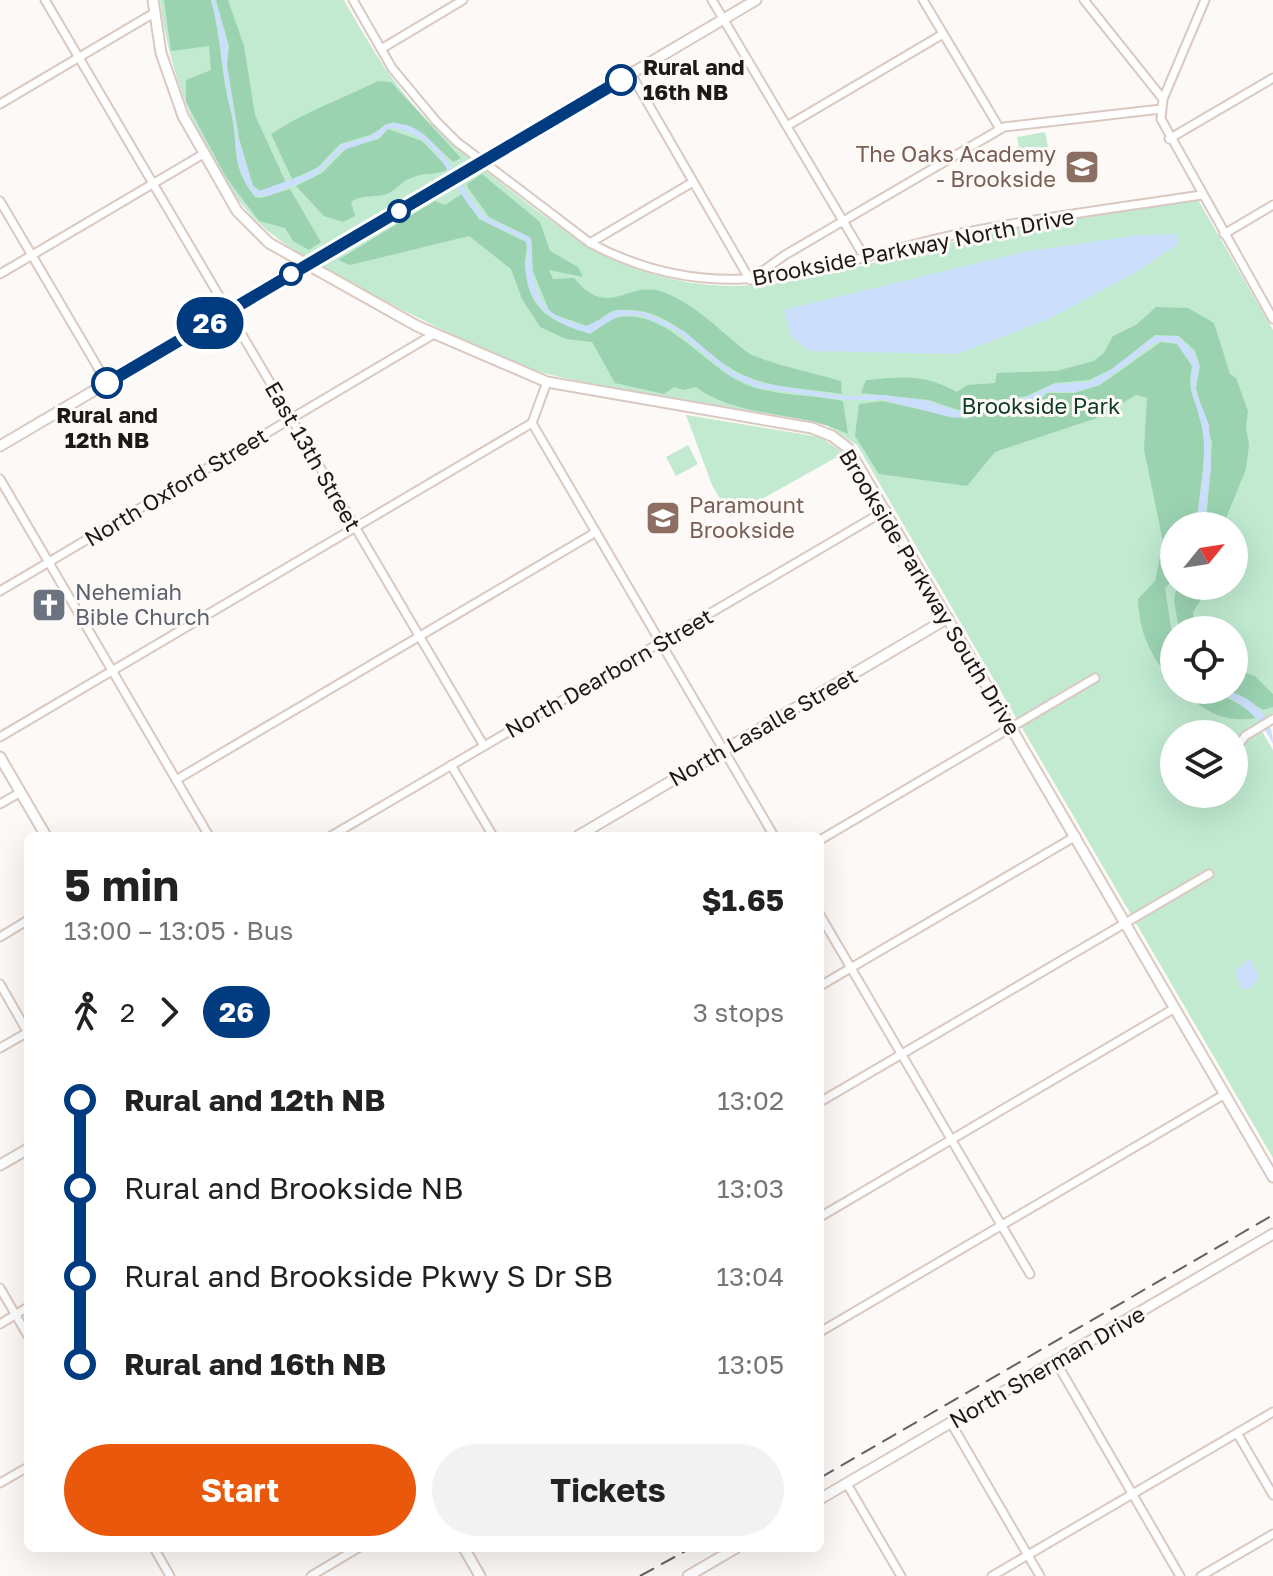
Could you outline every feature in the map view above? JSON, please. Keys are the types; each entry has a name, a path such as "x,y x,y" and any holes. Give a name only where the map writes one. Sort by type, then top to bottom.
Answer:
{"main road":[{"name":"Brookside Parkway South Drive","path":"153,0 169,82 183,116 248,224 266,241 306,266 434,334 547,382 822,431 848,448 1273,1177"},
{"path":"0,446 756,0"},
{"name":"North Lasalle Street","path":"585,832 948,618"},
{"path":"0,757 44,832"},
{"path":"0,1165 24,1151"},
{"name":"North Sherman Drive","path":"824,1497 1273,1234"},
{"path":"466,1552 480,1576"},
{"path":"688,1576 729,1552"}],"street":[{"name":"East 13th Street","path":"45,0 484,746"},
{"name":"Brookside Parkway North Drive","path":"353,0 381,49 416,99 457,142 590,243 614,255 679,275 750,280 790,276 1002,225 1201,195"},
{"path":"381,49 463,0"},
{"path":"712,0 865,258"},
{"path":"923,0 1000,129"},
{"path":"1084,0 1163,99"},
{"path":"1205,0 1163,99 1162,126 1273,319"},
{"path":"0,104 154,13"},
{"path":"787,126 943,34"},
{"path":"631,74 750,280 785,255 1000,129 1161,109"},
{"path":"1169,139 1273,78"},
{"path":"0,274 205,153"},
{"path":"590,243 693,182"},
{"path":"0,201 107,383"},
{"path":"1224,234 1273,205"},
{"name":"North Oxford Street","path":"0,591 434,334"},
{"path":"0,737 532,423 547,382"},
{"path":"532,423 772,832"},
{"path":"0,479 207,832"},
{"name":"North Dearborn Street","path":"338,832 886,510"},
{"path":"176,780 596,532"},
{"path":"824,838 1095,678"},
{"path":"1248,734 1273,719"},
{"path":"451,765 491,832"},
{"path":"0,804 21,792"},
{"path":"824,984 1076,836"},
{"path":"824,1100 1209,874"},
{"path":"0,937 24,922"},
{"path":"824,922 1030,1274"},
{"path":"0,984 24,1025"},
{"path":"824,1215 1175,1008"},
{"path":"0,1048 24,1034"},
{"path":"824,1330 1225,1094"},
{"path":"0,1288 24,1329"},
{"path":"0,1324 24,1310"},
{"path":"1056,1362 1180,1576"},
{"path":"992,1576 1273,1412"},
{"path":"951,1423 1040,1576"},
{"path":"1237,1433 1273,1495"},
{"path":"0,1483 24,1469"},
{"path":"847,1484 901,1576"},
{"path":"1201,1576 1273,1534"},
{"path":"158,1552 170,1576"},
{"path":"311,1576 351,1552"}],"green space":[{"name":"Brookside Park","path":"160,0 344,0 383,65 410,101 476,163 553,223 607,255 635,268 698,284 733,286 791,281 993,233 1197,198 1273,330 1273,713 1257,723 1273,750 1273,1158 857,445 823,423 626,390 560,377 524,366 359,288 274,236 240,202 206,149 171,58"},
{"path":"164,0 211,0 241,174 255,197 290,189 321,242 309,250 293,241 285,228 259,221 226,177 186,102 186,80 211,70 209,46 171,51"},
{"path":"216,0 228,0 244,46 255,115 286,183 260,191 253,186 239,138 227,65 229,46"},
{"path":"378,81 391,82 461,158 453,162 422,133 393,122 370,135 340,144 317,168 292,179 271,134 310,112"},
{"path":"388,129 422,141 449,169 411,178 384,195 356,199 351,202 355,216 343,222 324,216 296,186 322,173 347,148 379,139"},
{"path":"1045,132 1048,147 1020,152 1017,137"},
{"path":"482,174 540,222 550,251 578,267 583,277 549,270 553,279 574,278 586,290 608,298 639,290 663,292 697,311 753,356 841,381 842,394 781,386 746,376 730,368 673,324 639,311 614,311 587,326 550,313 533,271 531,238 489,217 468,188 467,184"},
{"path":"462,194 479,219 526,242 527,283 537,305 554,319 590,334 616,318 635,317 653,322 686,342 719,368 753,387 843,401 848,434 810,421 750,410 713,397 696,387 683,390 674,387 664,394 615,383 592,342 566,339 540,327 522,299 511,269 469,236 350,265 338,260 435,201 445,205"},
{"path":"1156,307 1188,308 1214,323 1230,374 1236,378 1248,411 1246,469 1229,512 1207,512 1212,443 1196,388 1200,366 1195,351 1179,336 1155,335 1112,369 1089,380 1055,383 1027,396 987,402 971,409 958,410 929,400 861,393 866,380 923,379 957,392 967,385 995,383 997,373 1056,371 1094,361 1104,353 1113,336 1136,325"},
{"path":"1161,342 1177,344 1192,366 1191,391 1204,438 1198,512 1160,512 1160,527 1144,449 1147,398 1136,395 1097,418 995,452 967,486 879,474 855,436 859,404 882,401 966,419 988,411 1033,404 1048,393 1074,393 1100,385"},
{"path":"686,415 820,437 844,453 730,517 712,485"},
{"path":"688,445 698,464 676,476 666,457"},
{"path":"1160,557 1160,600 1167,600 1169,616 1160,616 1160,665 1141,623 1138,599 1155,581"},
{"path":"1174,600 1201,600 1193,616 1177,616"},
{"path":"1248,674 1255,676 1273,694 1273,707 1263,710 1248,701"},
{"path":"1238,704 1257,718 1225,717 1199,705"}],"water":[{"path":"211,0 215,0 228,46 227,65 238,138 253,186 259,191 307,174 324,163 340,145 371,136 386,124 403,124 431,141 482,213 531,239 532,271 538,294 549,310 565,320 587,326 617,310 645,312 684,331 731,371 761,383 844,396 885,395 928,401 957,411 1027,397 1054,384 1089,382 1112,369 1155,336 1178,336 1193,351 1199,366 1195,389 1209,425 1211,469 1206,512 1198,512 1204,444 1192,387 1193,366 1177,343 1160,341 1152,345 1099,385 1075,392 1047,392 1034,403 954,418 883,400 844,400 755,387 731,376 678,332 640,315 618,316 590,333 577,330 554,319 536,302 527,279 528,249 525,240 481,218 434,151 408,132 389,128 378,138 341,151 313,177 268,196 255,196 238,163 234,121"},
{"path":"1178,234 1178,244 1136,272 1051,318 957,354 809,351 791,336 784,310 1023,252 1132,236"},
{"path":"1248,700 1263,713 1272,732 1273,744 1262,725 1239,704 1248,704"},
{"path":"1250,958 1259,977 1251,988 1242,990 1235,971"}],"railway":[{"path":"824,1476 1273,1215"},
{"path":"640,1576 684,1552"}],"bus line":[{"name":"26","path":"107,383 621,80"}],"place":[{"name":"Rural and 16th NB","path":"621,80"},
{"name":"The Oaks Academy - Brookside","path":"1082,167"},
{"name":"Rural and 12th NB","path":"107,383"},
{"name":"Paramount Brookside","path":"663,518"},
{"name":"Nehemiah Bible Church","path":"49,605"}]}
